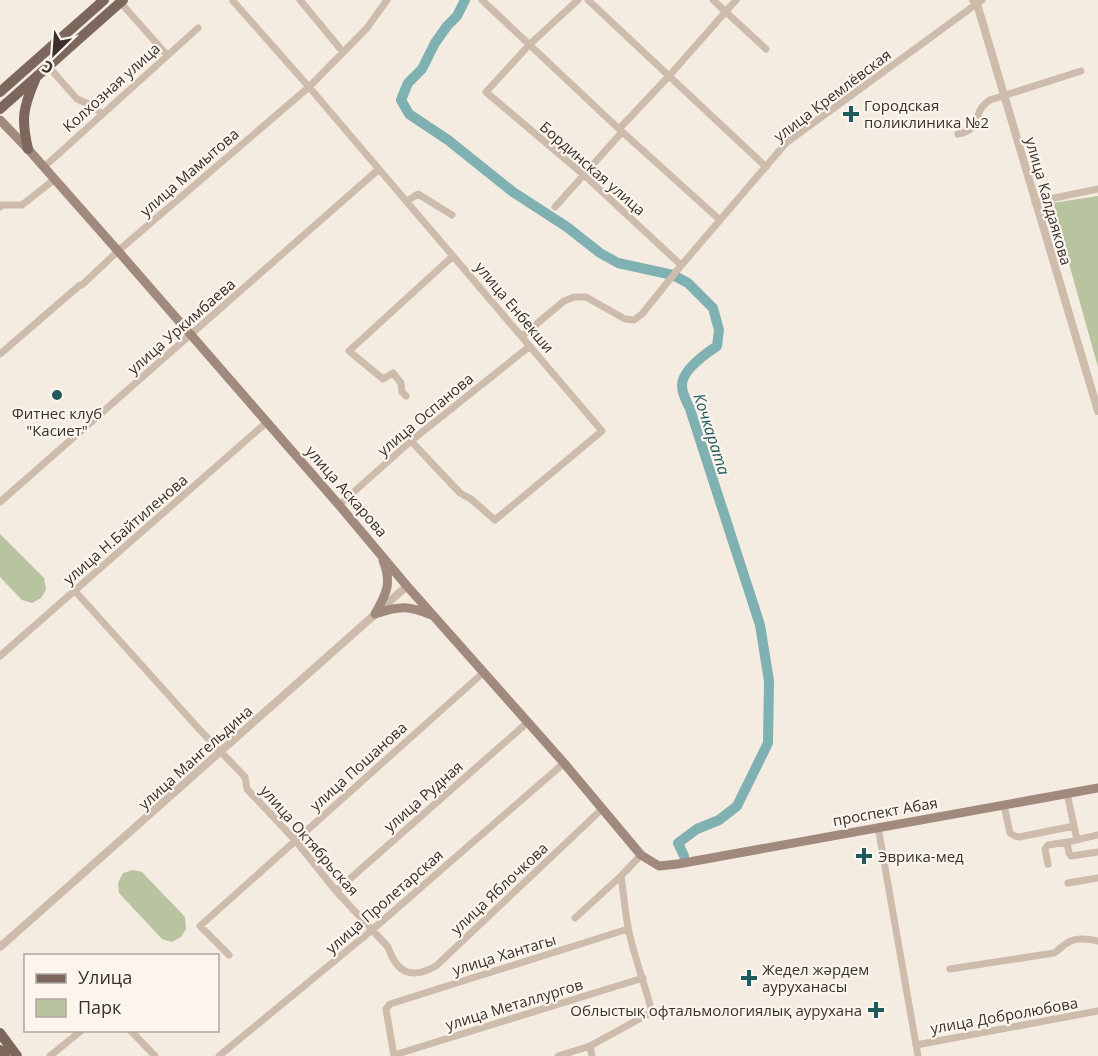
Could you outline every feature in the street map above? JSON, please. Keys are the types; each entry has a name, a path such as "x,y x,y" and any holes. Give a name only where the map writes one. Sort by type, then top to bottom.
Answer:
{"main road":[{"path":"0,92 104,0"},
{"path":"0,109 122,1"},
{"path":"28,149 23,119 25,107 37,76"},
{"name":"улица Аскарова","path":"0,120 118,251 407,586 603,808 641,855"},
{"path":"375,614 388,587 389,577 381,555"},
{"path":"375,614 403,607 421,610 436,617"},
{"name":"проспект Абая","path":"641,855 659,866 678,864 1098,788"},
{"path":"0,1033 17,1056"},
{"path":"0,1050 5,1056"}],"street":[{"path":"300,0 343,52"},
{"name":"улица Мамытова","path":"0,354 309,87 367,28 387,0"},
{"path":"482,0 720,220"},
{"path":"530,44 578,0"},
{"path":"588,0 766,167"},
{"path":"713,0 766,50"},
{"path":"555,207 736,0"},
{"path":"122,1 166,55"},
{"name":"улица Енбекши","path":"233,1 407,201 602,431 495,520 471,499 460,493 411,441"},
{"name":"улица Калдаякова","path":"977,1 1098,411"},
{"name":"улица Кремлёвская","path":"522,336 564,301 574,297 586,297 625,319 634,320 642,314 681,265 786,144 977,1"},
{"name":"Колхозная улица","path":"44,167 198,28"},
{"name":"Бординская улица","path":"530,44 486,92 584,175 681,265"},
{"path":"48,66 77,99 91,105 102,114"},
{"path":"958,134 972,129 984,104 1081,70"},
{"name":"улица Уркимбаева","path":"0,502 379,169"},
{"path":"0,207 2,205 22,205 55,179"},
{"path":"1035,202 1098,189"},
{"path":"407,201 418,194 452,215"},
{"path":"406,396 402,392 401,383 393,373 383,378 349,351 453,256"},
{"name":"улица Оспанова","path":"339,505 411,441 530,346"},
{"name":"улица Н.Байтиленова","path":"0,656 267,422"},
{"name":"улица Мангельдина","path":"0,947 407,586"},
{"name":"улица Октябрьская","path":"75,591 245,777 247,789 295,840 336,891 388,947 392,959 406,972"},
{"name":"улица Пошанова","path":"229,955 200,926 484,672"},
{"name":"улица Рудная","path":"336,891 528,722"},
{"name":"улица Пролетарская","path":"219,1056 372,930 564,763"},
{"path":"1067,793 1077,840"},
{"path":"1004,805 1010,833 1015,836 1074,826"},
{"name":"улица Яблочкова","path":"406,972 426,972 436,966 603,808"},
{"path":"878,827 918,1056"},
{"path":"1048,864 1046,847 1048,845 1098,835"},
{"path":"1067,842 1071,856 1098,852"},
{"path":"575,918 641,855"},
{"path":"558,1056 590,1046 652,1012 628,928 621,876"},
{"path":"1068,883 1098,878"},
{"name":"улица Хантагы","path":"394,1056 386,1010 390,1004 628,928"},
{"path":"950,969 1054,953 1073,940 1084,938 1098,941"},
{"name":"улица Металлургов","path":"394,1056 642,978"},
{"name":"улица Добролюбова","path":"916,1045 1098,1011"},
{"path":"50,1056 80,1032"},
{"path":"132,1032 155,1056"},
{"path":"590,1046 592,1056"}],"green space":[{"path":"1098,196 1098,367 1052,203"},
{"path":"0,534 44,578 46,590 41,598 32,603 22,600 0,577"},
{"path":"133,870 142,872 185,917 186,929 181,937 172,942 162,939 119,893 118,883 123,873"}],"waterway":[{"name":"Кочкарата","path":"465,0 457,16 435,43 422,69 408,83 401,100 409,114 448,140 513,192 567,227 600,253 618,263 673,275 688,283 713,308 719,330 717,346 689,369 683,380 682,389 760,625 769,681 768,743 737,806 719,820 697,829 678,843 684,856"}],"place":[{"name":"Городская поликлиника №2","path":"851,114"},
{"name":"Фитнес клуб \"Касиет\"","path":"57,395"},
{"name":"Эврика-мед","path":"864,856"},
{"name":"Жедел жәрдем ауруханасы","path":"749,978"},
{"name":"Облыстық офтальмологиялық аурухана","path":"876,1010"}]}
